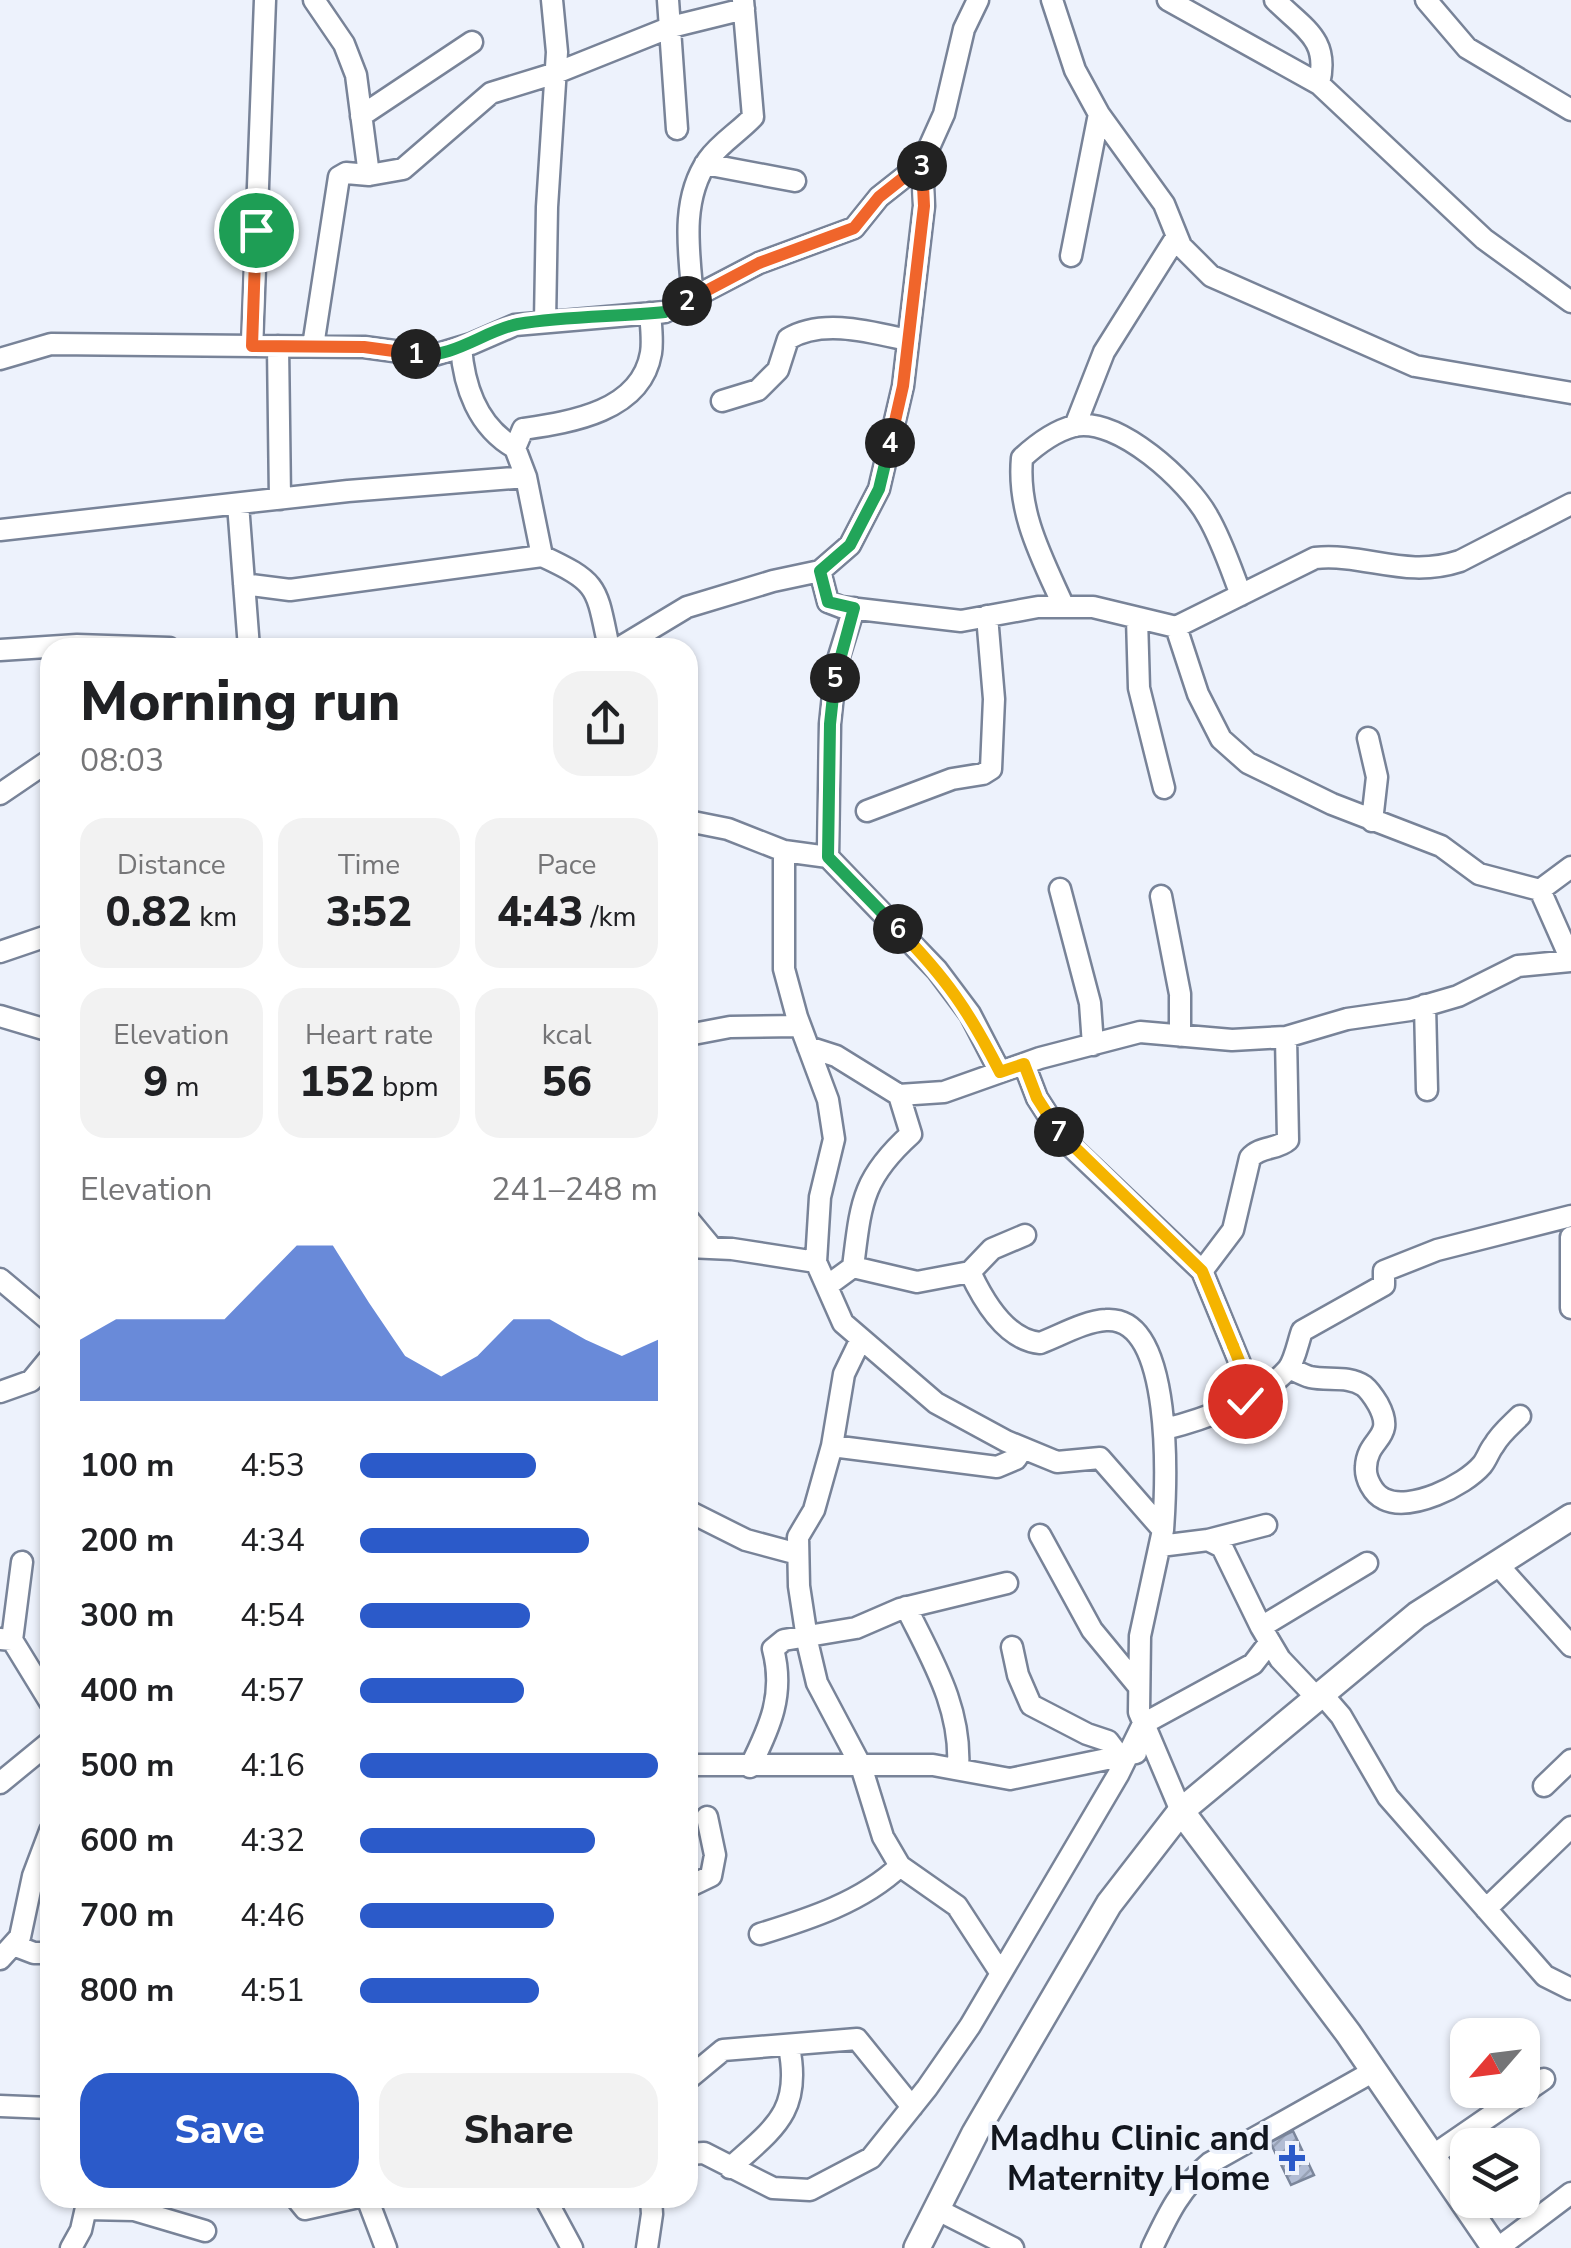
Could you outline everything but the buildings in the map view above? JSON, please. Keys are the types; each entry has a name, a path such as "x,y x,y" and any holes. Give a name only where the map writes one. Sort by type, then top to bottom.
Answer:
{"main road":[{"path":"917,2248 975,2133 1109,1904 1181,1811 1416,1615 1571,1518"},
{"path":"1181,1811 1374,2071 1497,2248"}],"street":[{"path":"252,346 266,0"},
{"path":"314,0 344,44 356,75 369,175"},
{"path":"545,322 546,207 556,73 552,0"},
{"path":"668,0 676,129"},
{"path":"636,638 687,607 773,580 820,571 850,545 879,489 903,386 924,206 922,163 944,114 964,29 978,0"},
{"path":"1052,0 1075,70 1099,114 1164,204 1181,246 1211,276 1415,366 1571,393"},
{"path":"1168,0 1319,84 1484,239 1567,293"},
{"path":"1275,0 1319,44 1324,65 1319,84"},
{"path":"1426,0 1467,48 1571,110"},
{"path":"313,346 339,177 404,169 492,93 744,4 753,117 705,164 687,225 693,298"},
{"path":"361,116 472,42"},
{"path":"1071,256 1099,114"},
{"path":"0,358 51,344 364,347 431,356 515,325 665,312 759,263 854,228 879,197 922,163"},
{"path":"705,164 795,181"},
{"path":"1075,426 1104,352 1177,236"},
{"path":"515,448 523,429 573,421 631,394 651,356 650,314"},
{"path":"722,402 758,390 778,370 788,339 802,332 855,328 906,340"},
{"path":"278,346 280,499"},
{"path":"461,347 464,381 480,412 498,438 515,448 526,477 542,556"},
{"path":"1064,607 1033,540 1020,482 1022,458 1038,443 1075,426 1098,427 1142,448 1182,479 1208,517 1242,595"},
{"path":"0,530 526,477"},
{"path":"238,504 248,638"},
{"path":"820,571 828,602 854,608 961,621 1038,607 1093,607 1176,627 1315,558 1416,570 1442,567 1571,504"},
{"path":"244,584 290,590 542,556 584,575 597,592 607,638"},
{"path":"828,857 836,666 854,608"},
{"path":"866,811 991,769 994,699 986,616"},
{"path":"1137,618 1139,688 1164,788"},
{"path":"1176,627 1198,694 1220,739 1248,764 1372,821 1441,846 1479,874 1540,890"},
{"path":"0,650 40,649"},
{"path":"1368,738 1377,776 1372,821"},
{"path":"0,794 40,767"},
{"path":"698,823 728,828 784,852 828,857 938,970 970,1014 1000,1072"},
{"path":"784,852 784,969 828,1100 834,1139 820,1197 816,1262 843,1323 936,1403 1058,1462 1100,1458 1162,1538 1208,1540 1266,1525"},
{"path":"1540,890 1571,867"},
{"path":"1060,889 1090,1003 1093,1046"},
{"path":"808,1047 836,1056 900,1095 944,1092 1024,1064 1140,1032 1232,1040 1286,1038 1347,1019 1425,1006 1458,996 1518,966 1571,961 1540,890"},
{"path":"1162,896 1180,994 1180,1036"},
{"path":"0,952 40,938"},
{"path":"1425,1006 1427,1090"},
{"path":"0,1016 40,1027"},
{"path":"698,1033 730,1027 800,1026"},
{"path":"1202,1271 1233,1230 1250,1158 1255,1152 1288,1140 1286,1038"},
{"path":"1024,1064 1037,1098 1064,1140 1202,1271 1253,1395"},
{"path":"827,1286 853,1268 860,1210 870,1180 889,1154 911,1134 900,1095"},
{"path":"1165,1429 1197,1421 1253,1395 1289,1368 1302,1331 1384,1285 1384,1271 1437,1250 1571,1216"},
{"path":"698,1231 712,1248"},
{"path":"853,1268 917,1282 970,1272 992,1248 1025,1235"},
{"path":"1571,1237 1571,1308"},
{"path":"698,1247 816,1262"},
{"path":"970,1272 982,1300 1013,1332 1030,1342 1040,1343 1106,1320 1121,1322 1133,1330 1158,1380 1165,1429 1162,1538 1140,1636 1139,1712 1181,1811"},
{"path":"0,1279 40,1312"},
{"path":"861,1338 844,1374 832,1446 814,1510 798,1537 807,1636 817,1682 861,1766 884,1837 900,1866 957,1906 1000,1972"},
{"path":"1289,1368 1312,1378 1344,1379 1364,1386 1376,1400 1386,1431 1369,1453 1366,1467 1368,1480 1386,1502 1423,1500 1450,1488 1481,1466 1496,1440 1520,1416"},
{"path":"0,1392 31,1381 40,1370"},
{"path":"832,1446 997,1467 1016,1459 1024,1448"},
{"path":"698,1517 746,1540 798,1554"},
{"path":"1040,1535 1092,1630 1139,1687"},
{"path":"1208,1540 1222,1547 1280,1659 1341,1716 1388,1798 1545,1976 1571,1989"},
{"path":"22,1562 6,1640 40,1688"},
{"path":"698,2153 772,2188 810,2190 871,2158 970,2026 1143,1724 1253,1664 1265,1634 1367,1563"},
{"path":"1498,1565 1571,1646"},
{"path":"750,1768 778,1700 774,1649 784,1640 856,1628 906,1607 1006,1583"},
{"path":"906,1607 948,1693 956,1720 958,1769"},
{"path":"1012,1648 1018,1675 1032,1705 1108,1741 1123,1756"},
{"path":"0,1783 40,1750"},
{"path":"698,1766 932,1764 1010,1779 1153,1750"},
{"path":"1544,1786 1571,1760"},
{"path":"698,1882 711,1876 715,1855 707,1817"},
{"path":"1486,1909 1571,1828"},
{"path":"6,1952 20,1937 40,1857"},
{"path":"760,1934 815,1917 884,1881 900,1866"},
{"path":"6,1952 40,1953"},
{"path":"698,2071 723,2050 857,2039 912,2107"},
{"path":"730,2168 774,2128 789,2105 789,2046"},
{"path":"1152,2248 1170,2208 1192,2178 1210,2163 1374,2071"},
{"path":"1432,2156 1544,2079"},
{"path":"0,2106 40,2108"},
{"path":"1497,2248 1571,2193"},
{"path":"71,2248 87,2208"},
{"path":"121,2208 204,2231"},
{"path":"372,2208 386,2248"},
{"path":"550,2208 572,2248"},
{"path":"647,2248 652,2208"},
{"path":"936,2209 1013,2248"}],"place":[{"name":"Madhu Clinic and Maternity Home","path":"1292,2158"}],"route":[{"path":"256,230 252,346 364,347 431,356 515,325 665,312 759,263 854,228 879,197 922,163 924,206 903,386 879,489 850,545 820,571 828,602 854,608 836,666 830,724 828,857 938,970 970,1014 1000,1072 1024,1064 1037,1098 1064,1140 1202,1271 1253,1395 1245,1401"}]}
